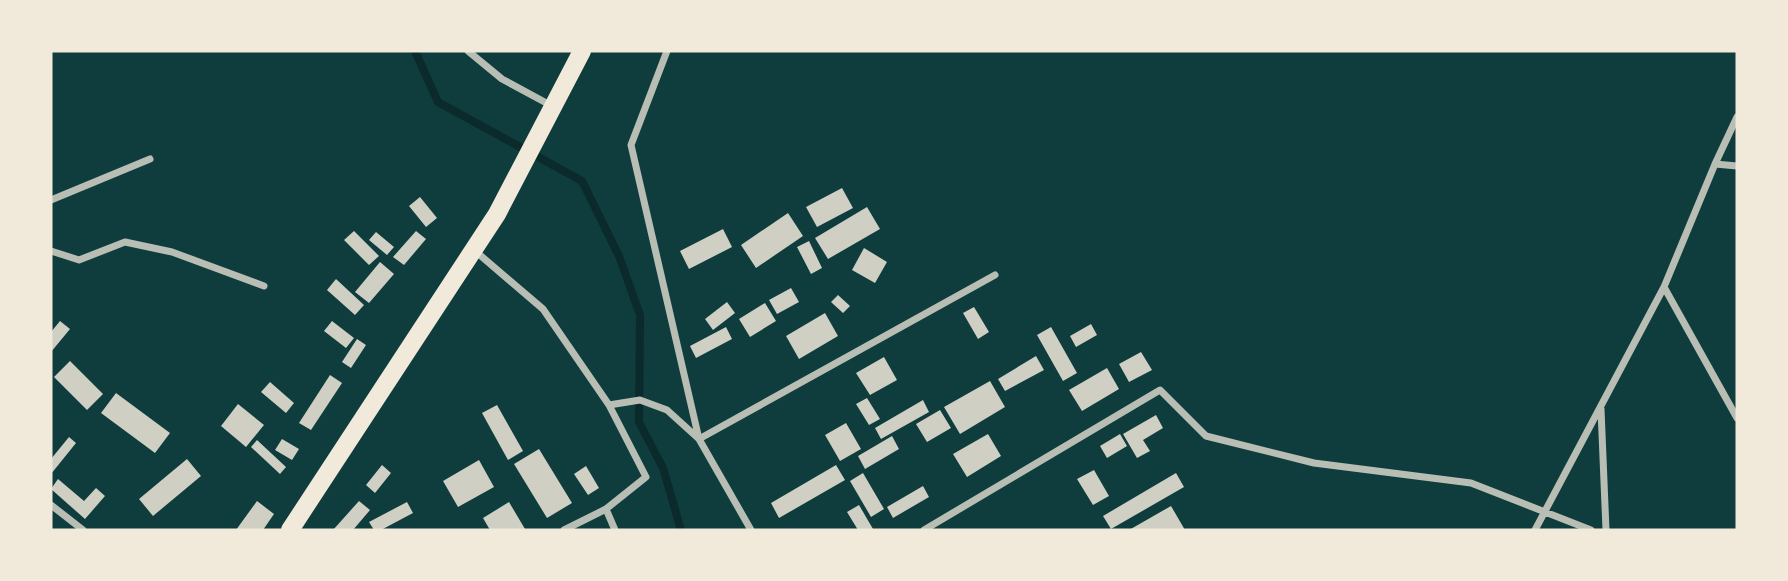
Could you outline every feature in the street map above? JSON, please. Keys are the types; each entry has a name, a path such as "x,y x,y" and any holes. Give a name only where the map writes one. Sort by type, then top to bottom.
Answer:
{"main road":[{"path":"290,530 497,214 582,51"}],"street":[{"path":"468,51 502,79 553,107"},
{"path":"667,51 631,145 699,439 751,530"},
{"path":"1535,530 1664,287 1737,117"},
{"path":"51,200 150,159"},
{"path":"1715,164 1737,166"},
{"path":"51,251 79,260 125,242 172,251 264,286"},
{"path":"473,250 543,310 609,405 646,477 606,509 564,530"},
{"path":"699,439 995,275"},
{"path":"1664,287 1737,418"},
{"path":"924,530 1160,390 1206,436 1314,463 1471,483 1591,530"},
{"path":"609,405 640,400 667,410 699,439"},
{"path":"1601,408 1606,530"},
{"path":"51,505 83,530"},
{"path":"606,509 615,530"},
{"path":"941,520 946,530"}],"building":[{"path":"842,188 853,208 817,227 806,207"},
{"path":"420,197 437,218 426,227 409,206"},
{"path":"867,207 880,229 828,259 815,238"},
{"path":"788,213 803,236 756,268 741,245"},
{"path":"723,229 732,247 689,269 680,251"},
{"path":"354,231 379,256 369,265 344,240"},
{"path":"416,231 426,239 404,265 393,257"},
{"path":"376,232 394,247 387,255 369,240"},
{"path":"809,241 822,268 811,274 797,247"},
{"path":"864,248 887,262 875,283 852,270"},
{"path":"380,262 394,274 369,303 355,292"},
{"path":"336,279 364,305 355,315 327,290"},
{"path":"791,288 799,302 777,314 769,300"},
{"path":"838,295 850,306 843,313 831,302"},
{"path":"727,302 735,313 713,330 705,319"},
{"path":"765,303 776,321 750,337 739,319"},
{"path":"974,307 989,332 978,339 963,313"},
{"path":"825,313 838,336 799,359 786,336"},
{"path":"60,321 70,329 51,352 51,332"},
{"path":"332,321 354,338 346,348 324,331"},
{"path":"1091,324 1097,335 1076,347 1070,336"},
{"path":"726,327 732,339 696,358 690,346"},
{"path":"1051,327 1077,373 1063,381 1037,335"},
{"path":"357,339 366,345 351,368 342,362"},
{"path":"1141,352 1152,370 1129,382 1119,364"},
{"path":"1036,356 1044,370 1005,391 998,379"},
{"path":"884,357 897,380 870,395 856,373"},
{"path":"70,361 103,394 87,410 54,377"},
{"path":"1107,368 1119,389 1082,411 1069,390"},
{"path":"330,375 342,383 311,430 299,423"},
{"path":"990,381 1005,407 960,434 944,407"},
{"path":"270,382 294,403 286,413 261,392"},
{"path":"116,393 170,433 155,453 101,413"},
{"path":"867,398 880,419 869,425 856,404"},
{"path":"923,400 929,412 881,439 875,428"},
{"path":"238,404 264,425 246,447 221,426"},
{"path":"497,405 523,451 508,460 482,413"},
{"path":"940,410 951,428 927,442 916,424"},
{"path":"1156,415 1163,428 1143,440 1150,451 1137,458 1123,434"},
{"path":"846,423 861,449 840,461 825,435"},
{"path":"988,434 1001,456 967,477 953,454"},
{"path":"1120,434 1127,446 1107,458 1100,446"},
{"path":"892,436 899,449 865,469 858,456"},
{"path":"69,437 76,443 51,474 51,459"},
{"path":"282,439 299,449 292,460 275,450"},
{"path":"257,440 286,467 280,474 251,447"},
{"path":"539,449 572,503 547,518 514,464"},
{"path":"187,459 201,476 153,516 139,499"},
{"path":"479,460 494,487 458,507 443,481"},
{"path":"382,465 391,473 375,493 366,485"},
{"path":"836,465 845,480 779,518 771,503"},
{"path":"586,466 599,488 588,495 574,474"},
{"path":"1094,470 1109,496 1093,505 1077,479"},
{"path":"863,473 884,509 871,517 850,481"},
{"path":"1176,473 1184,487 1111,529 1103,516"},
{"path":"58,479 84,501 96,488 105,496 85,519 51,489"},
{"path":"923,486 929,497 893,518 887,507"},
{"path":"257,501 274,514 263,530 236,530"},
{"path":"359,501 370,510 353,530 333,530"},
{"path":"407,502 413,513 381,530 374,530 369,522"},
{"path":"509,502 525,529 490,530 483,518"},
{"path":"859,505 873,529 858,530 847,512"},
{"path":"1171,506 1185,530 1129,530"}],"waterway":[{"path":"415,51 438,102 582,181 619,256 640,315 639,422 663,468 681,530"}]}
